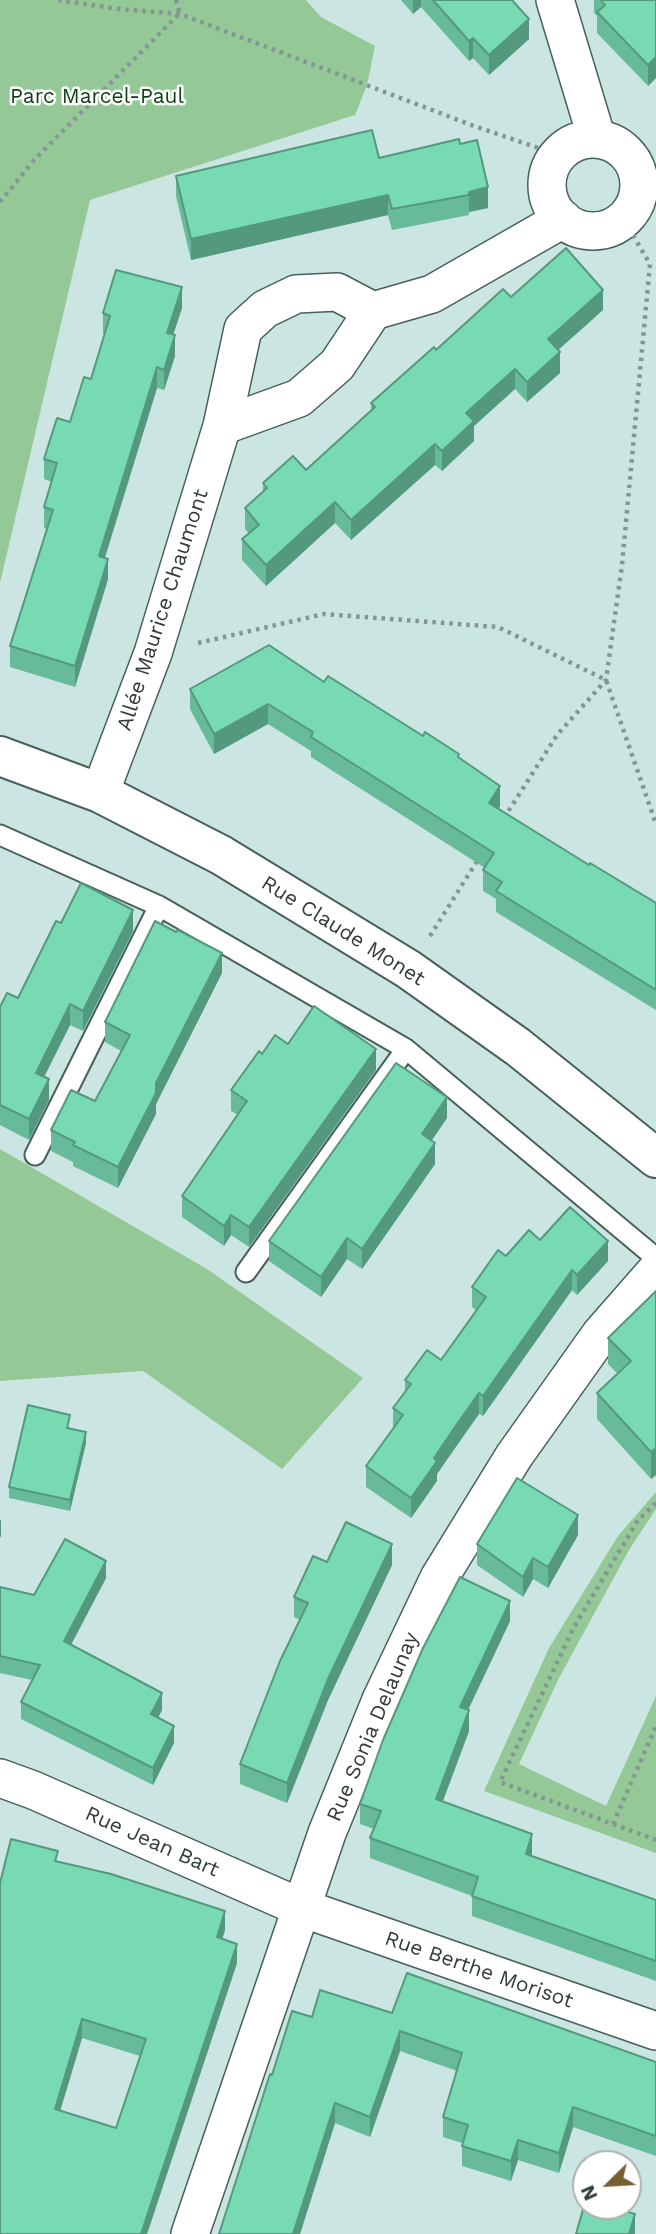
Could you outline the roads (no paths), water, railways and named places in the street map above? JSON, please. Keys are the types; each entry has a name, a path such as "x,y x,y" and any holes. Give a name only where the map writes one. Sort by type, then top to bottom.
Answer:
{"street":[{"path":"555,0 597,139"},
{"path":"597,139 612,143 625,151 647,182 639,193 634,208 624,220 610,228 593,231 577,228 563,219 551,202 548,181 551,167 569,146 597,139"},
{"path":"222,426 299,397 337,365 373,312 432,294 563,219"},
{"name":"Allée Maurice Chaumont","path":"100,793 153,653 222,426 243,329 265,309 296,294 337,292 373,312"},
{"name":"Rue Claude Monet","path":"0,756 100,793 221,855 408,969 518,1047 656,1158"},
{"name":"Rue Sonia Delaunay","path":"190,2234 327,1833 381,1700 439,1578 514,1456 600,1335 656,1271"},
{"name":"Rue Jean Bart","path":"0,1778 302,1908"},
{"name":"Rue Berthe Morisot","path":"302,1908 656,2032"}],"lane":[{"path":"0,835 159,906 405,1049 656,1258"},
{"path":"35,1155 159,906"},
{"path":"246,1272 405,1049"}],"park label":[{"name":"Parc Marcel-Paul","path":"97,97"}]}
